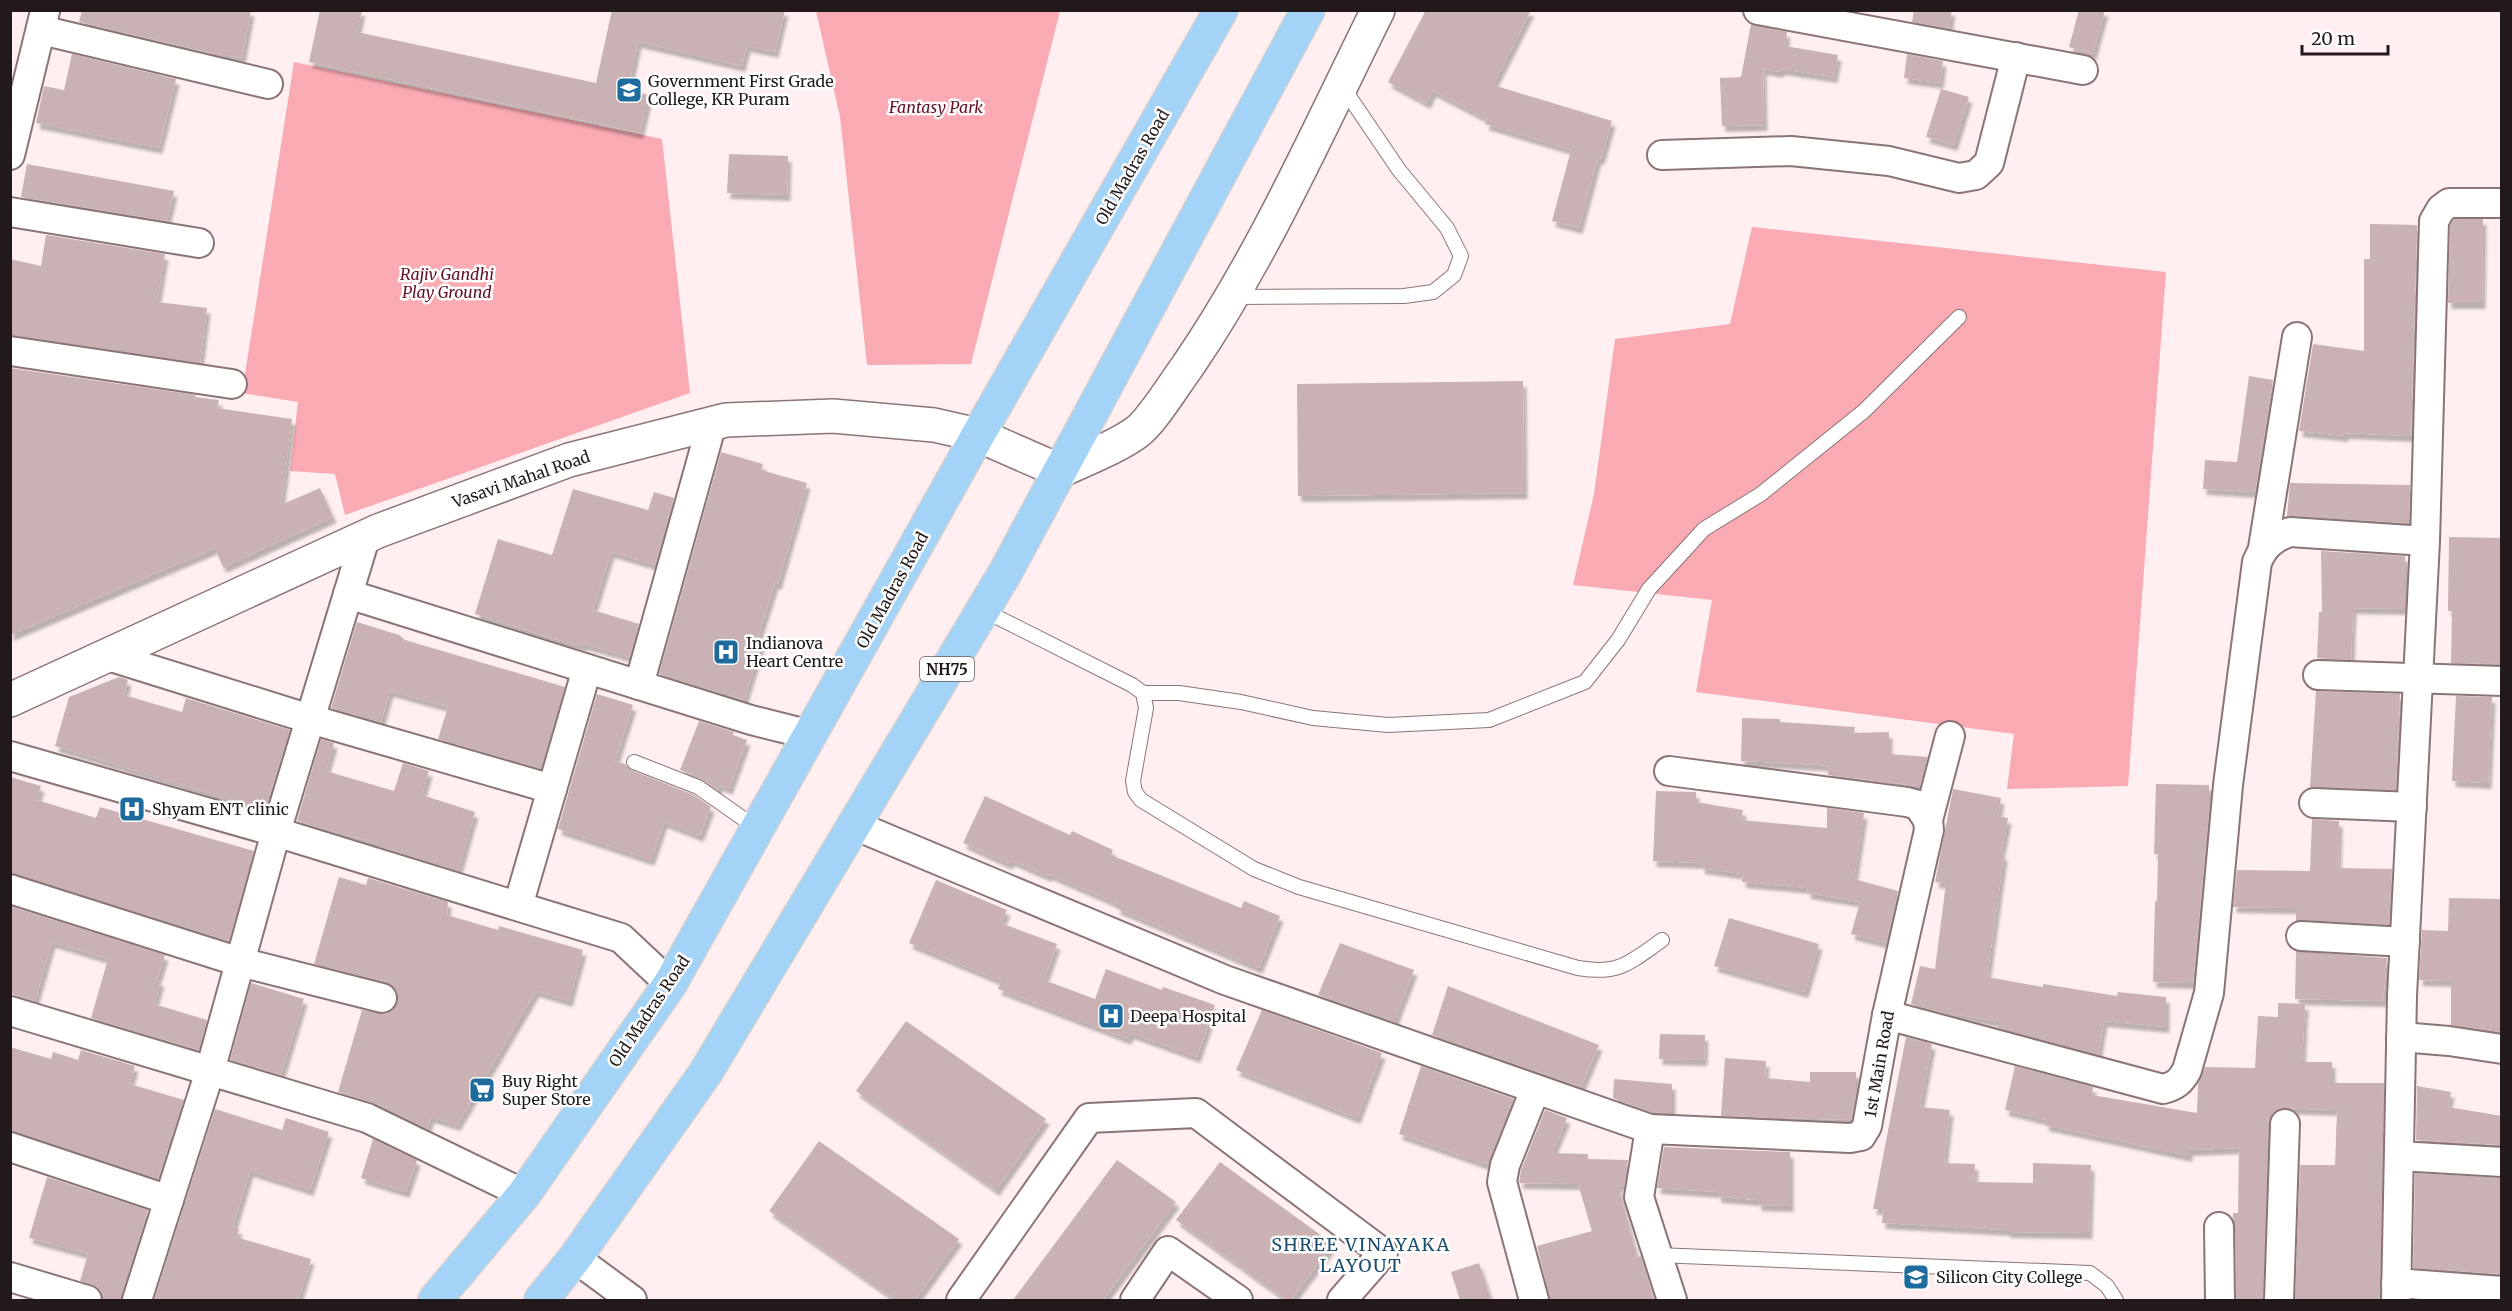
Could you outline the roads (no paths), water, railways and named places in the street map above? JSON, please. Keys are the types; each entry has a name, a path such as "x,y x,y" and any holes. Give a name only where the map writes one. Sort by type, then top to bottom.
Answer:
{"highway":[{"name":"Old Madras Road","path":"435,1300 524,1194 670,984 978,435 1221,10"},
{"name":"NH75","path":"541,1300 574,1258 706,1072 982,610 1060,471 1308,10"}],"street":[{"path":"1060,471 1138,432 1168,394 1232,297 1378,10"},
{"path":"1758,10 2083,70"},
{"path":"10,154 43,20 268,84"},
{"path":"1662,155 1791,151 1889,161 1959,178 1976,175 1989,163 2016,57"},
{"path":"2502,203 2449,203 2440,209 2434,221 2425,541 2405,942 2396,1292 2502,1291"},
{"path":"10,212 199,243"},
{"path":"1887,1015 2163,1089 2174,1087 2182,1080 2187,1070 2209,993 2228,785 2257,562 2263,548 2297,336"},
{"path":"10,351 232,384"},
{"name":"Vasavi Mahal Road","path":"10,700 378,531 568,460 712,423 726,420 833,416 934,425 978,435 1060,471"},
{"path":"639,685 712,423"},
{"path":"2263,548 2277,536 2290,532 2425,541"},
{"path":"137,1300 210,1071 276,832 365,538"},
{"path":"348,594 751,720 811,735"},
{"path":"108,656 310,719 552,789"},
{"path":"518,906 587,669"},
{"path":"2318,675 2417,676 2502,681"},
{"name":"1st Main Road","path":"1650,1129 1850,1138 1862,1136 1868,1126 1887,1015 1929,830 1928,820 1950,736"},
{"path":"10,756 276,832 621,938 670,984"},
{"path":"1669,771 1907,802 1918,805 1928,820"},
{"path":"2314,803 2412,807"},
{"path":"854,825 1225,980 1650,1129 1639,1197 1672,1300"},
{"path":"10,889 240,962 382,998"},
{"path":"2301,936 2405,942"},
{"path":"10,1011 367,1118 524,1194"},
{"path":"2402,1037 2502,1049"},
{"path":"1534,1300 1502,1182 1505,1165 1535,1090"},
{"path":"961,1300 1089,1118 1196,1113 1383,1253 1342,1300"},
{"path":"2279,1300 2285,1124"},
{"path":"10,1147 169,1200"},
{"path":"2399,1156 2502,1162"},
{"path":"2219,1227 2220,1300"},
{"path":"1135,1300 1168,1251 1238,1300"},
{"path":"574,1258 632,1300"},
{"path":"10,1277 87,1300"}],"lane":[{"path":"1232,297 1404,296 1433,292 1454,275 1461,256 1447,228 1399,170 1341,84"},
{"path":"982,610 1132,685 1143,693 1179,693 1240,702 1313,718 1388,725 1489,720 1585,682 1618,640 1648,589 1704,529 1761,494 1864,411 1959,317"},
{"path":"1143,693 1146,708 1133,781 1135,792 1141,800 1254,869 1299,887 1578,968 1599,972 1622,967 1662,940"},
{"path":"634,762 698,787 758,829"},
{"path":"1657,1255 2090,1273 2107,1286 2116,1300"}],"place":[{"name":"Government First Grade College, KR Puram","path":"629,90"},
{"name":"Indianova Heart Centre","path":"726,652"},
{"name":"Shyam ENT clinic","path":"132,809"},
{"name":"Deepa Hospital","path":"1111,1016"},
{"name":"Buy Right Super Store","path":"482,1090"},
{"name":"Silicon City College","path":"1916,1277"}],"district":[{"name":"SHREE VINAYAKA LAYOUT","path":"1361,1254"}],"park label":[{"name":"Fantasy Park","path":"936,107"},
{"name":"Rajiv Gandhi Play Ground","path":"447,283"}]}
